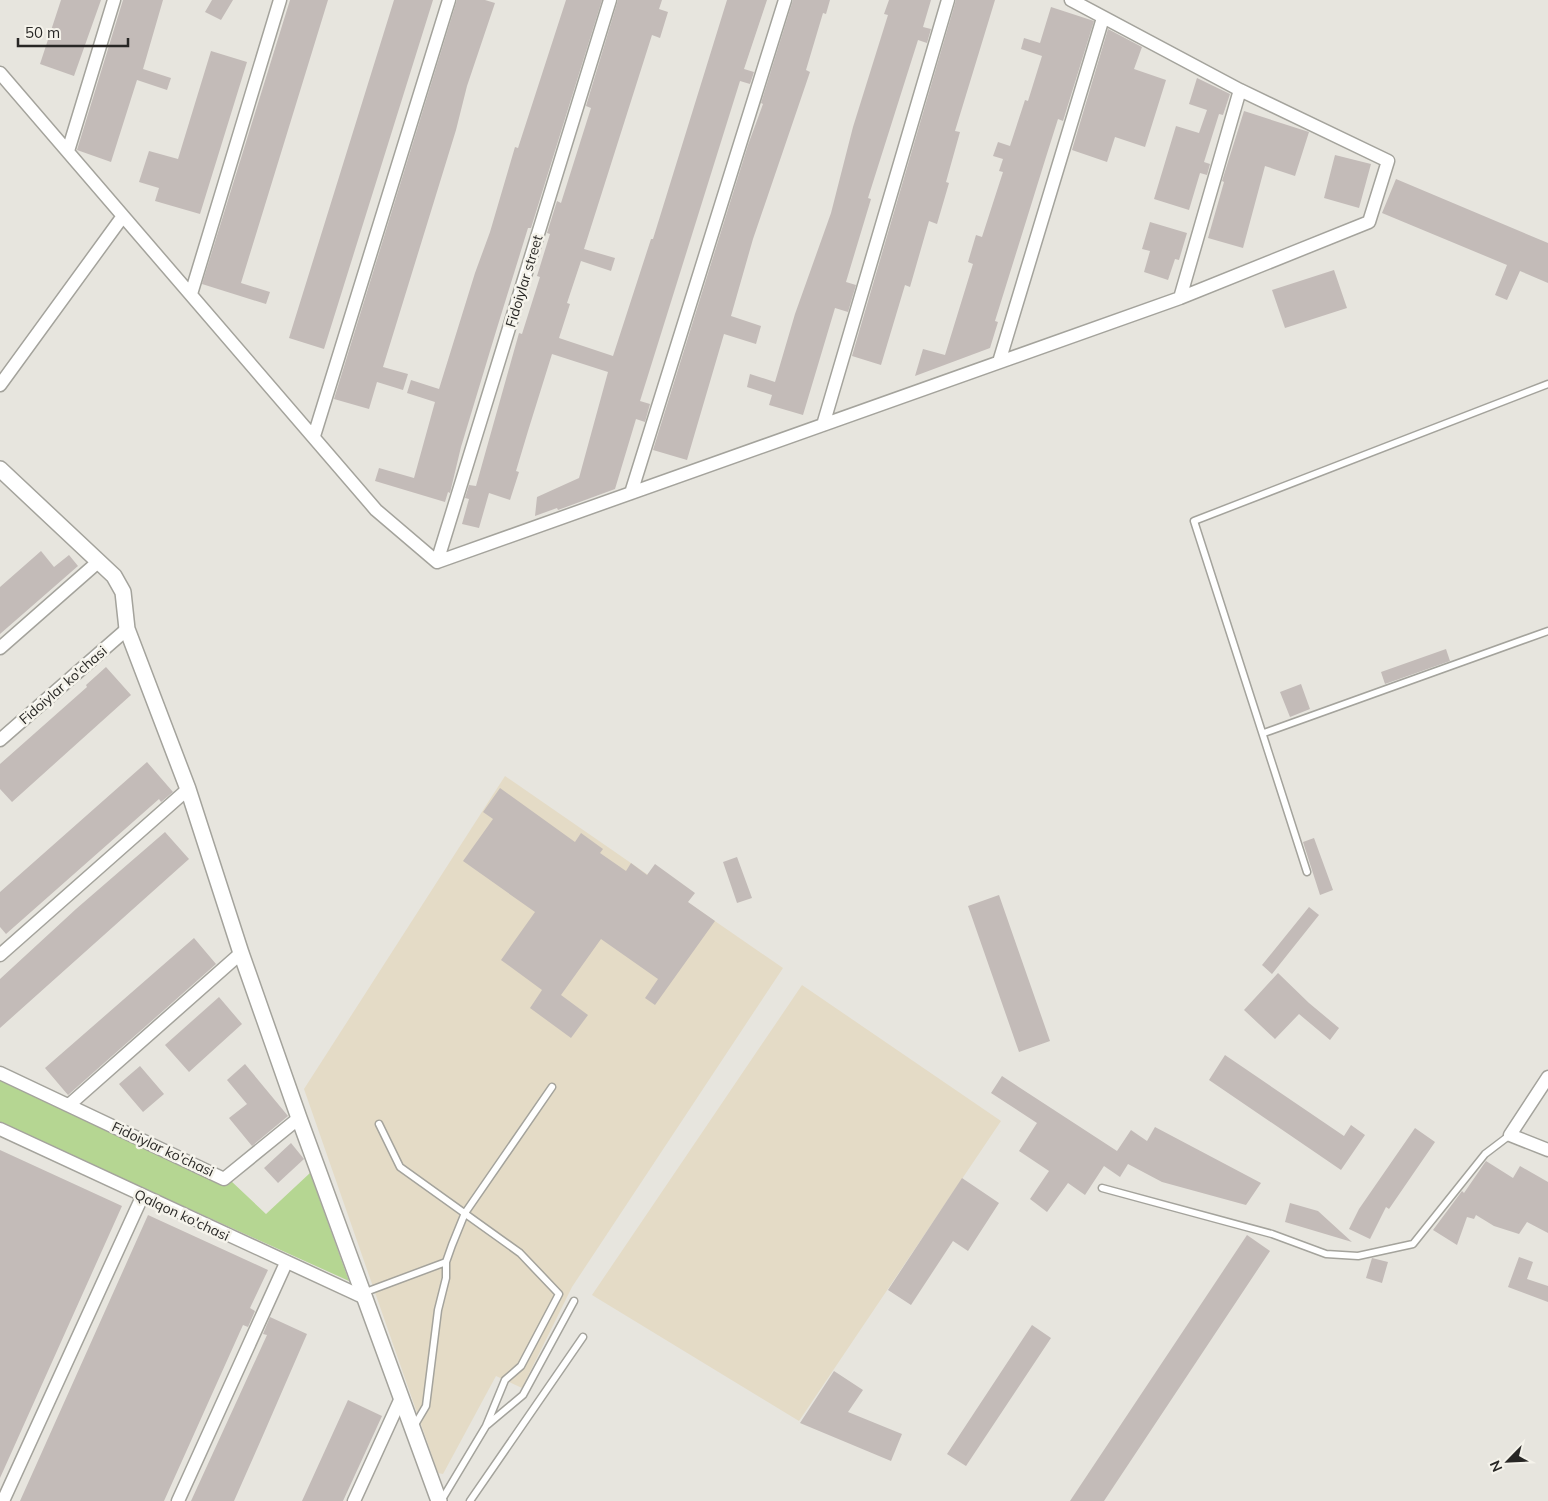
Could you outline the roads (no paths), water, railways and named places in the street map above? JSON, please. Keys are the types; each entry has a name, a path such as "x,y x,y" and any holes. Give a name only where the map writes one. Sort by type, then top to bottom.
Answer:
{"street":[{"path":"68,151 114,0"},
{"path":"191,294 280,0"},
{"path":"314,436 449,0"},
{"name":"Fidoiylar street","path":"437,562 610,0"},
{"path":"631,493 785,0"},
{"path":"824,426 948,0"},
{"path":"0,73 376,510 437,562 1180,298 1369,222 1388,161 1240,90 1071,0"},
{"path":"999,362 1103,18"},
{"path":"1180,298 1240,90"},
{"path":"0,384 124,216"},
{"path":"0,469 114,576 123,592 127,629 188,789 241,953 299,1118 440,1501"},
{"path":"0,648 98,562"},
{"name":"Fidoiylar ko'chasi","path":"0,740 127,629"},
{"path":"0,956 188,789"},
{"path":"69,1105 241,953"},
{"name":"Fidoiylar ko'chasi","path":"0,1073 224,1178 299,1118"},
{"path":"1548,1077 1510,1135 1548,1150"},
{"name":"Qalqon ko'chasi","path":"0,1129 286,1263 364,1295"},
{"path":"3,1501 142,1197"},
{"path":"178,1501 286,1263"},
{"path":"354,1501 401,1398"}],"lane":[{"path":"1307,872 1264,733 1194,521 1548,384"},
{"path":"1264,733 1548,631"},
{"path":"412,1429 426,1406 438,1310 446,1278 446,1262 465,1213 552,1087"},
{"path":"379,1124 400,1168 520,1253 558,1294 521,1366 505,1380 486,1426 440,1501"},
{"path":"1102,1188 1272,1234 1326,1254 1358,1256 1413,1244 1485,1154 1510,1135"},
{"path":"364,1295 446,1262"},
{"path":"486,1426 523,1395 574,1301"},
{"path":"470,1501 583,1337"}]}
